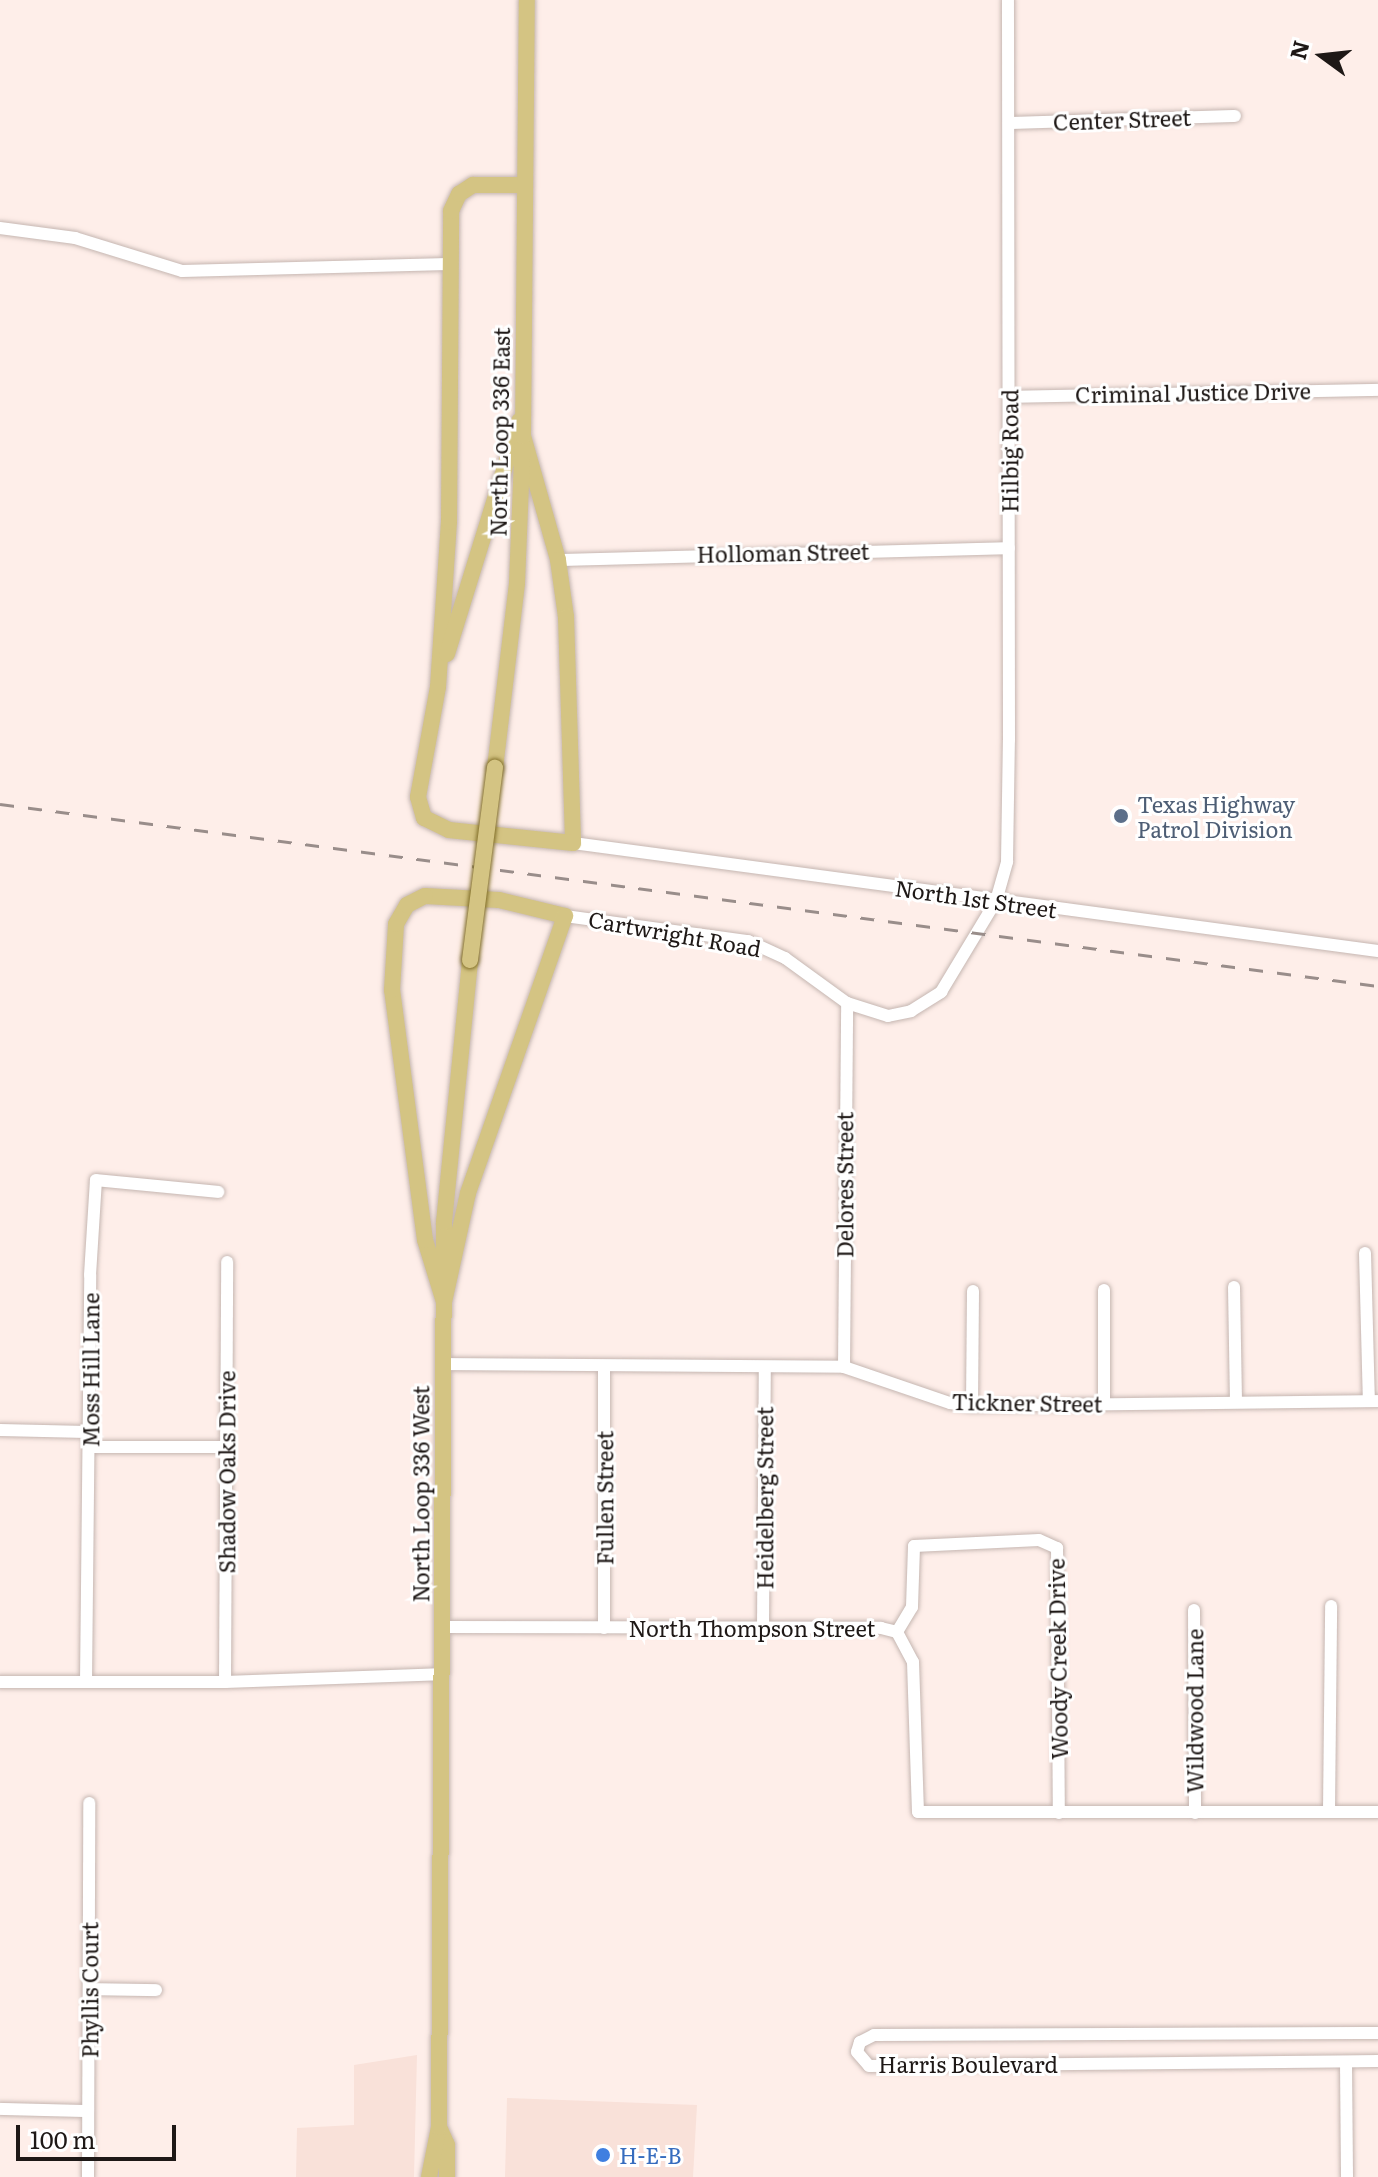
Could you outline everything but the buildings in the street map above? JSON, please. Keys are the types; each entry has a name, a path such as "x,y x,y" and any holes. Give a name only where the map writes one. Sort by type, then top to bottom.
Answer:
{"main road":[{"name":"North Loop 336 East","path":"483,863 517,583 523,436 527,0"},
{"path":"438,687 449,522 449,222 459,194 473,185 525,185"},
{"path":"523,412 503,460 438,687 418,797 424,818 449,830 573,843 566,617 558,560 523,436"},
{"name":"North Loop 336 West","path":"429,2177 439,2127 439,1674 447,1157 483,863"},
{"path":"413,900 499,900 565,916 468,1193 444,1302 425,1240 396,1043 393,943 401,913 413,900"},
{"name":"North Loop 336 West","path":"439,2127 447,2145 447,2177"}],"street":[{"name":"Hilbig Road","path":"996,901 1007,862 1008,0"},
{"name":"Center Street","path":"1009,123 1235,116"},
{"path":"0,228 75,238 182,271 448,264"},
{"name":"Criminal Justice Drive","path":"1009,397 1378,390"},
{"name":"Holloman Street","path":"558,560 1009,548"},
{"name":"North 1st Street","path":"573,843 1378,951"},
{"name":"Cartwright Road","path":"565,916 748,941 785,958 847,1003 888,1016 923,1005 956,972 996,901"},
{"name":"Delores Street","path":"844,1367 847,1003"},
{"name":"Moss Hill Lane","path":"86,1682 90,1447 87,1432 96,1180 218,1192"},
{"path":"1365,1253 1374,1401"},
{"name":"Shadow Oaks Drive","path":"225,1682 227,1262"},
{"path":"1234,1287 1236,1402"},
{"path":"1104,1290 1104,1404"},
{"path":"972,1406 973,1291"},
{"name":"Tickner Street","path":"442,1364 604,1369 844,1367 950,1403 972,1406 1374,1401"},
{"name":"Heidelberg Street","path":"763,1628 765,1368"},
{"name":"Fullen Street","path":"604,1369 604,1628"},
{"path":"0,1430 87,1432"},
{"path":"90,1447 226,1447"},
{"name":"Woody Creek Drive","path":"897,1632 912,1607 914,1546 1039,1540 1057,1548 1059,1813"},
{"path":"1329,1811 1331,1606"},
{"name":"Wildwood Lane","path":"1194,1610 1195,1813"},
{"name":"North Thompson Street","path":"441,1627 763,1628 897,1632 913,1662 918,1812 1378,1812"},
{"path":"0,1682 225,1682 439,1674"},
{"name":"Phyllis Court","path":"88,2177 89,1803"},
{"path":"89,1989 156,1990"},
{"name":"Harris Boulevard","path":"1378,2033 874,2035 860,2042 857,2052 869,2066 1378,2061"},
{"path":"1346,2062 1347,2177"},
{"path":"0,2109 88,2111"}],"shaded area":[{"path":"417,2055 414,2177 296,2177 297,2128 354,2125 354,2065"},
{"path":"507,2098 697,2105 693,2177 505,2177"}],"railway":[{"path":"0,804 1378,986"}],"place":[{"name":"Texas Highway Patrol Division","path":"1121,816"},
{"name":"H-E-B","path":"603,2155"}]}
